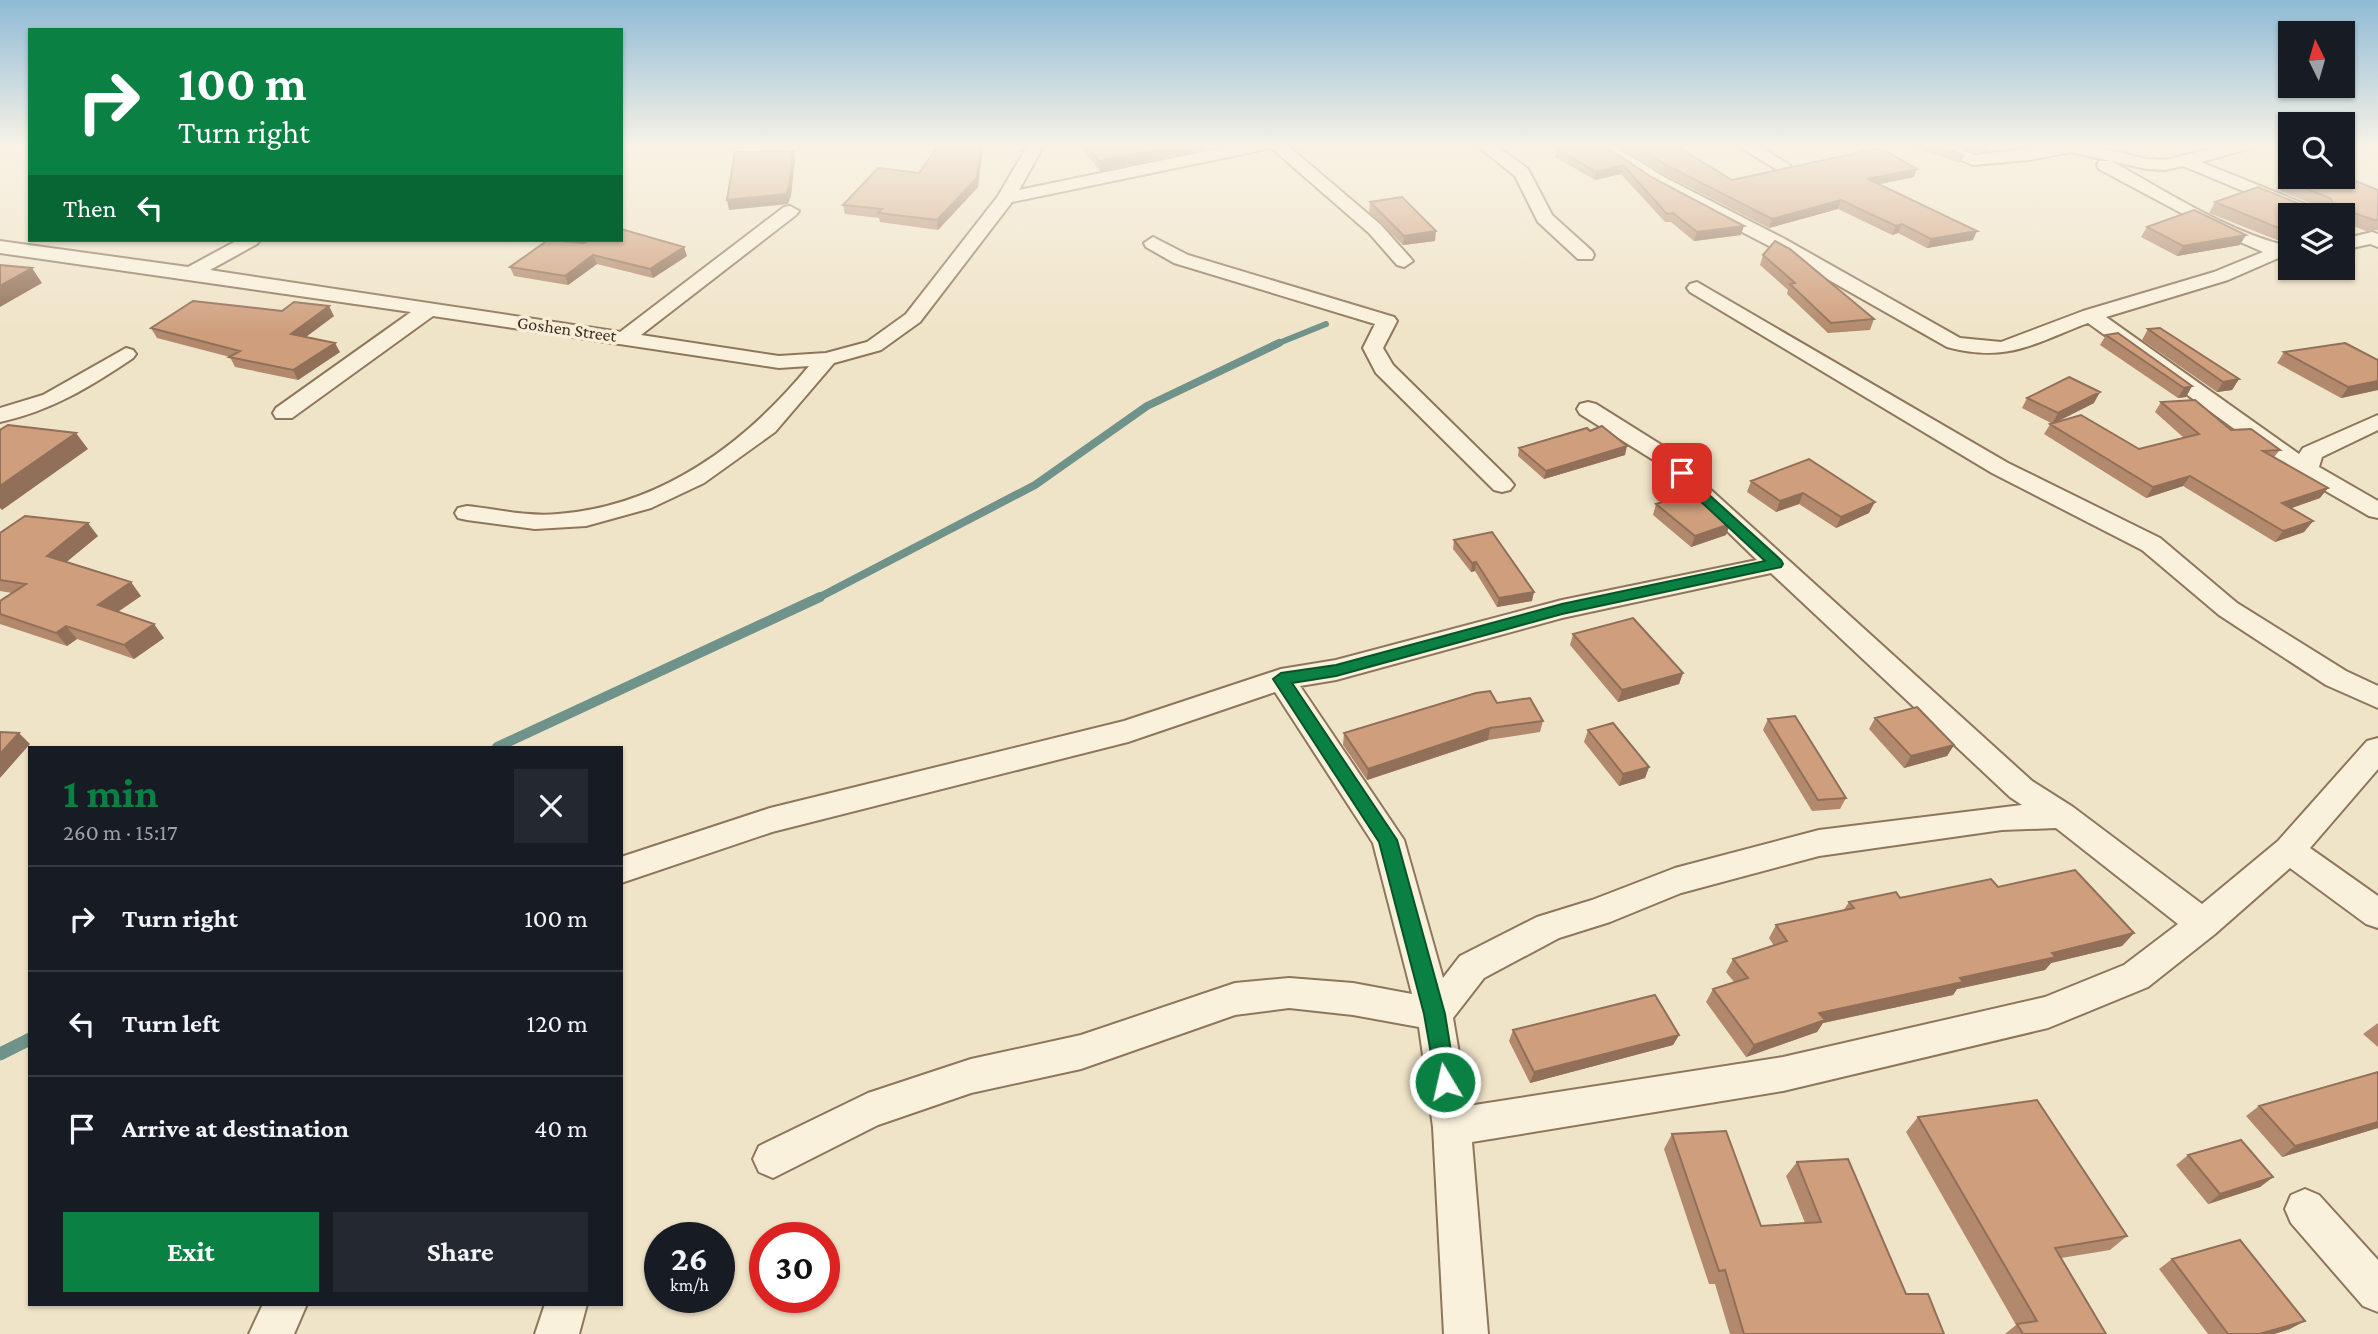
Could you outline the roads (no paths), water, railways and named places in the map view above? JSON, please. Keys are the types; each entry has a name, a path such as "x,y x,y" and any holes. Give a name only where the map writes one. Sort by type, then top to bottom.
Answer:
{"street":[{"name":"Goshen Street","path":"0,247 626,337 779,362 827,359 874,346 913,318 999,207"},
{"path":"1350,207 1375,229 1404,261"},
{"path":"1539,207 1544,218 1585,255"},
{"path":"1709,207 1954,342 1979,348 2004,348 2090,316 2221,276 2278,255"},
{"path":"2184,207 2219,226 2278,249"},
{"path":"626,337 790,211"},
{"path":"2355,231 2375,239"},
{"path":"2355,243 2375,239"},
{"path":"27,250 44,242"},
{"path":"191,274 247,242"},
{"path":"1153,243 1181,259 1387,321 1373,348 1384,369 1502,485"},
{"path":"1697,288 2000,468 2151,544 2228,609 2336,678 2378,698"},
{"path":"284,412 429,309"},
{"path":"2090,316 2306,470 2378,511"},
{"path":"0,415 23,411 63,396 126,354"},
{"path":"467,513 554,522 602,517 643,504 720,465 769,426 827,359"},
{"path":"1588,409 1663,456 1776,564 2021,789 2062,816 2203,924"},
{"path":"2306,470 2312,453 2378,422"},
{"path":"623,869 770,820 1128,731 1281,679 1336,670 1562,609 1776,564"},
{"path":"1281,679 1388,840 1435,1014 1452,1127 1466,1334"},
{"path":"1452,1127 1783,1074 2048,1012 2136,976 2203,924 2289,850 2378,749"},
{"path":"1435,1014 1472,967 1549,927 1598,912 1675,881 1819,842 2002,818 2062,816"},
{"path":"2289,850 2378,914"},
{"path":"773,1159 881,1107 971,1076 1081,1052 1234,999 1289,993 1353,999 1435,1014"},
{"path":"2305,1209 2378,1291"},
{"path":"271,1334 285,1306"},
{"path":"557,1334 565,1306"}],"waterway":[{"path":"1274,345 1326,324"},
{"path":"819,598 1035,485 1147,406 1279,343"},
{"path":"499,746 819,598"},
{"path":"0,1054 28,1040"}]}
